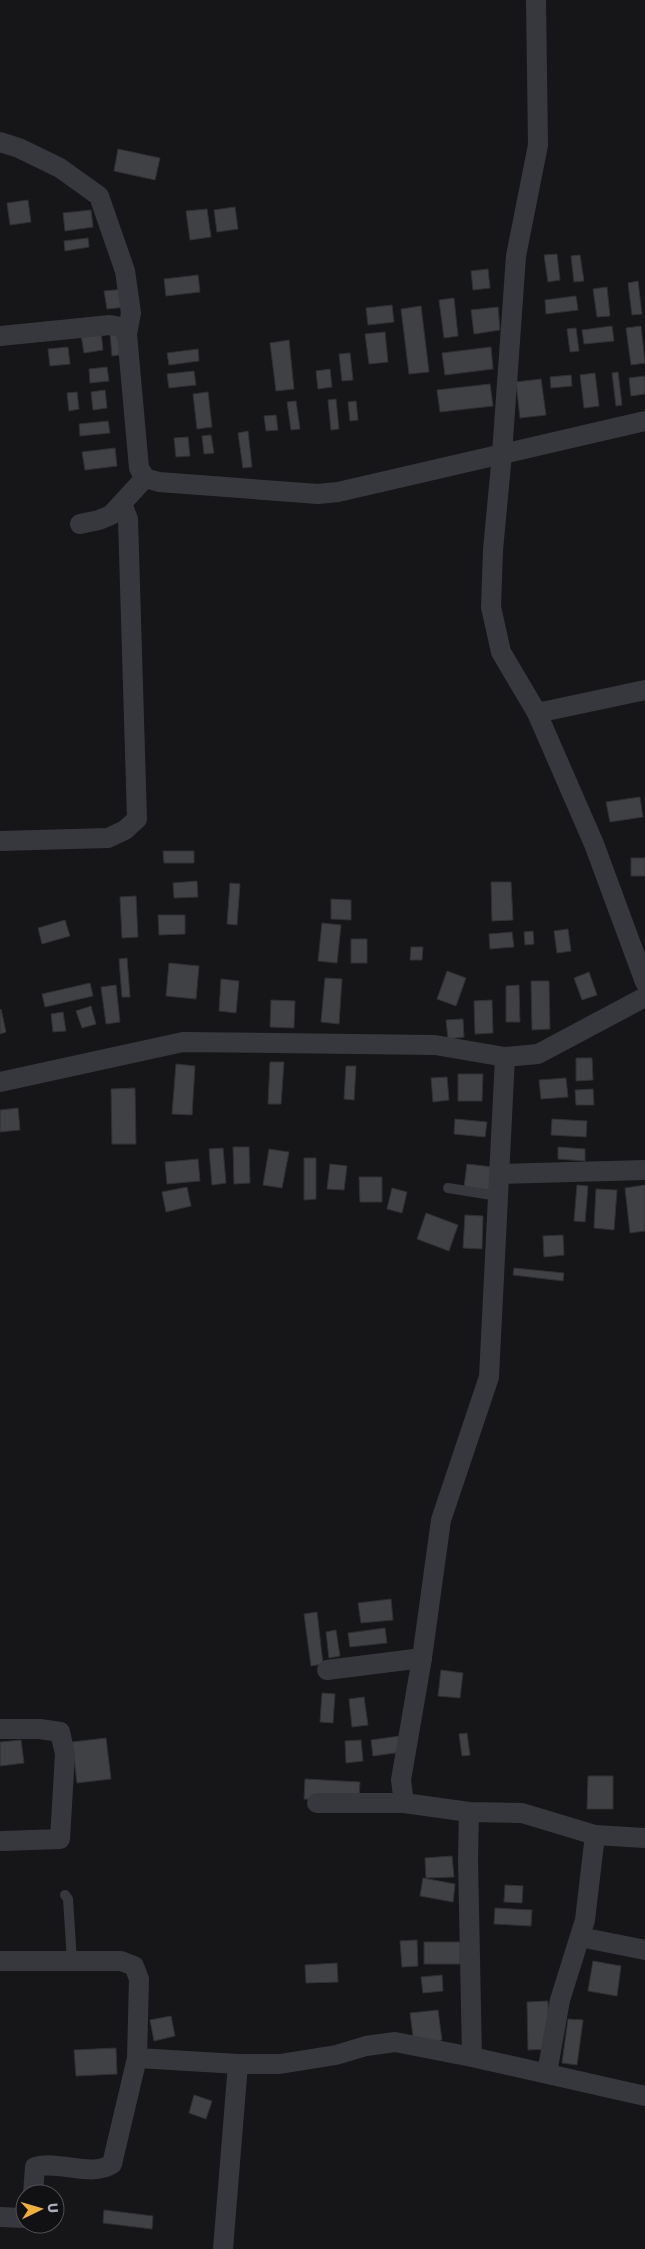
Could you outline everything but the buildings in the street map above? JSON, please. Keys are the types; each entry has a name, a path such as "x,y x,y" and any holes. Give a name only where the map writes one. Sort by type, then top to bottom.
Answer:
{"street":[{"path":"536,0 538,145 516,256 493,550 491,607 501,652 537,713 594,844 645,982"},
{"path":"0,142 19,148 60,168 99,196 125,271 131,313 127,334 139,468 145,478 159,482 318,494 338,492 645,421"},
{"path":"0,336 110,325 121,327 127,334"},
{"path":"80,524 106,518 122,504 145,478"},
{"path":"0,841 108,838 126,830 137,818 128,519 122,504"},
{"path":"537,713 645,690"},
{"path":"0,1082 183,1042 435,1045 505,1058 538,1054 645,997"},
{"path":"404,1803 401,1780 422,1658 441,1520 489,1377 505,1058"},
{"path":"499,1174 645,1170"},
{"path":"327,1670 422,1658"},
{"path":"0,1729 40,1729 60,1732 63,1738 65,1754 60,1839 2,1841"},
{"path":"317,1803 404,1803 469,1812 522,1813 595,1835 645,1838"},
{"path":"469,1812 468,1859 472,2057"},
{"path":"547,2073 560,2000 585,1920 595,1835"},
{"path":"580,1937 645,1950"},
{"path":"0,1961 121,1961 134,1966 138,1979 137,2058 112,2164 108,2167 93,2169 35,2167 34,2184"},
{"path":"137,2058 238,2064 280,2064 336,2056 366,2046 395,2042 547,2073 645,2096"},
{"path":"223,2249 238,2064"},
{"path":"0,2216 15,2217"}],"lane":[{"path":"448,1188 498,1196"},
{"path":"65,1895 68,1899 72,1961"}]}
